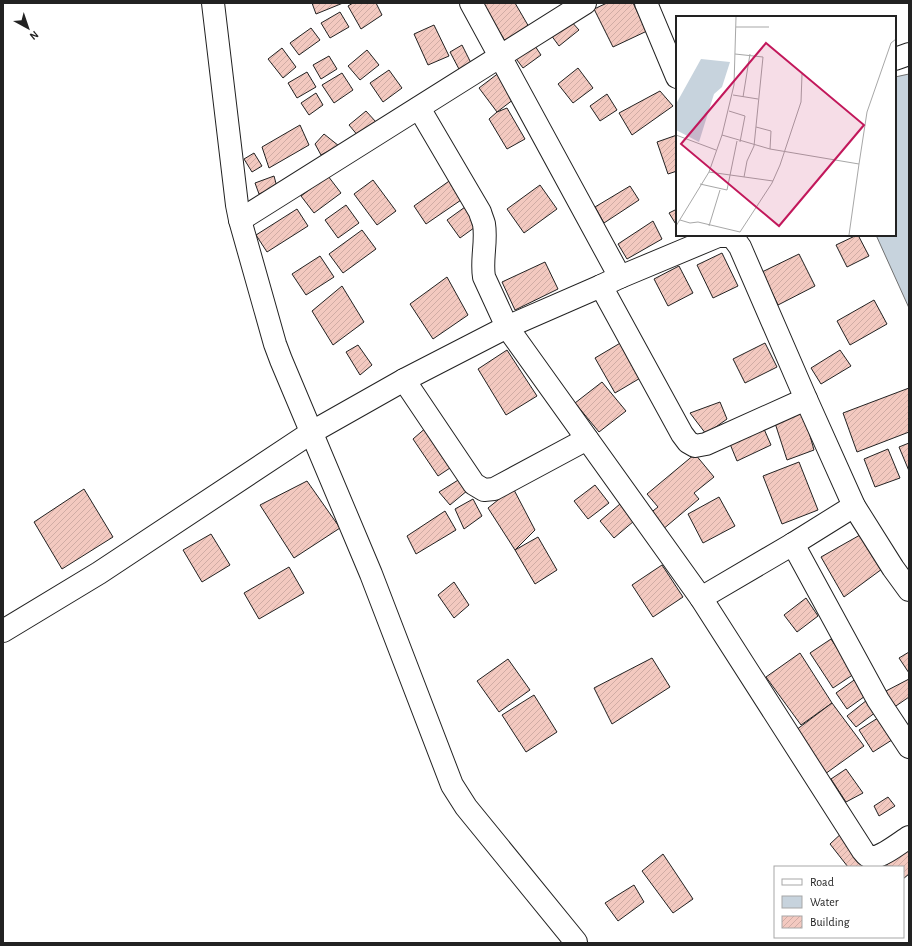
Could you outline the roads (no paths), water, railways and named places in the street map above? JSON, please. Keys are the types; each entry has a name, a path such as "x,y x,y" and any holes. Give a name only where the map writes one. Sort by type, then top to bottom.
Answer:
{"street":[{"path":"212,3 237,205 275,344 371,574 452,785 466,807 576,942"},
{"path":"471,3 620,276"},
{"path":"240,220 585,3"},
{"path":"646,3 676,75"},
{"path":"896,59 909,54"},
{"path":"419,108 480,212 484,223 485,233 483,268 484,277 507,327 701,598 863,851 867,856 874,858 880,856 909,837"},
{"path":"3,631 99,573 312,432 404,380 507,327 601,286 620,276 718,236"},
{"path":"733,236 740,247 854,506 892,568 909,590"},
{"path":"601,286 682,434 688,442 695,446 706,444 806,399"},
{"path":"404,380 474,484 484,490 494,489 587,439"},
{"path":"701,598 854,506"},
{"path":"793,544 878,700 909,747"}],"water":[{"path":"909,74 909,308 876,236 896,236 896,77"}]}
